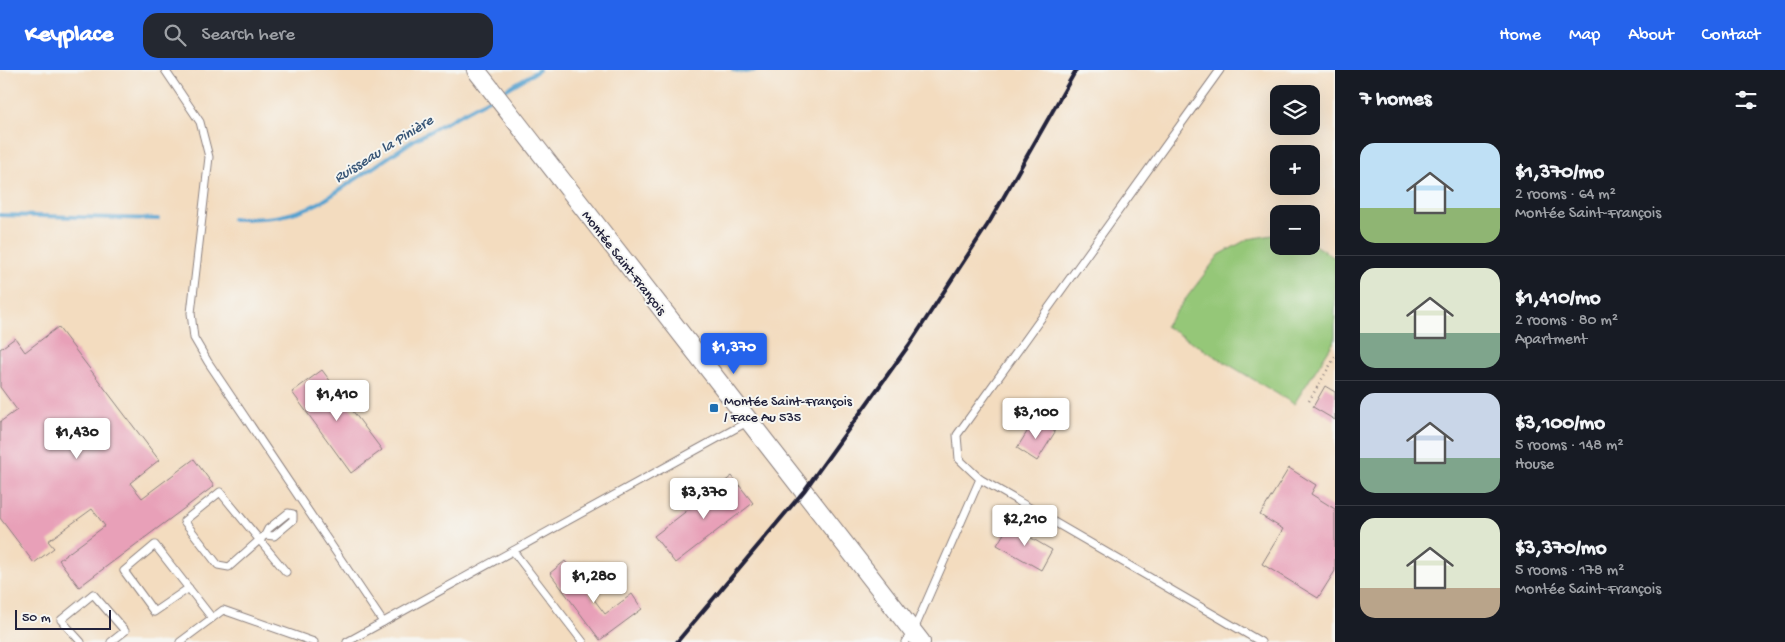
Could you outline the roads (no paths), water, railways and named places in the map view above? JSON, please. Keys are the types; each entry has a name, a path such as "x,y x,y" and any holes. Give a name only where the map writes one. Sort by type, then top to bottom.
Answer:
{"street":[{"name":"Montée Saint-François","path":"477,72 749,421 913,638"}],"lane":[{"path":"165,70 200,122 208,157 191,314 194,338 208,362 383,622"},
{"path":"1220,70 957,435 958,459 980,478 1261,642"},
{"path":"347,642 749,421"},
{"path":"913,638 980,478"},
{"path":"286,572 258,540 220,492 184,521 218,566 229,567 258,540 266,535 274,536 293,520 293,514 305,506"},
{"path":"189,588 154,612 124,571 155,545 189,588 212,618"},
{"path":"513,551 583,642"},
{"path":"80,642 61,620 93,594 125,631 111,642"},
{"path":"180,642 223,610 314,642"}],"waterway":[{"name":"Ruisseau la Pinière","path":"500,93 539,70"},
{"name":"Ruisseau la Pinière","path":"733,70 745,72 758,70"},
{"name":"Ruisseau la Pinière","path":"232,219 257,219 279,216 311,207 323,201 414,140 492,97"},
{"name":"Ruisseau la Pinière","path":"0,215 158,219"}],"railway":[{"path":"677,642 804,491 909,345 990,221 1076,70"}],"place":[{"name":"Montée Saint-François / Face Au 535","path":"714,408"}]}
